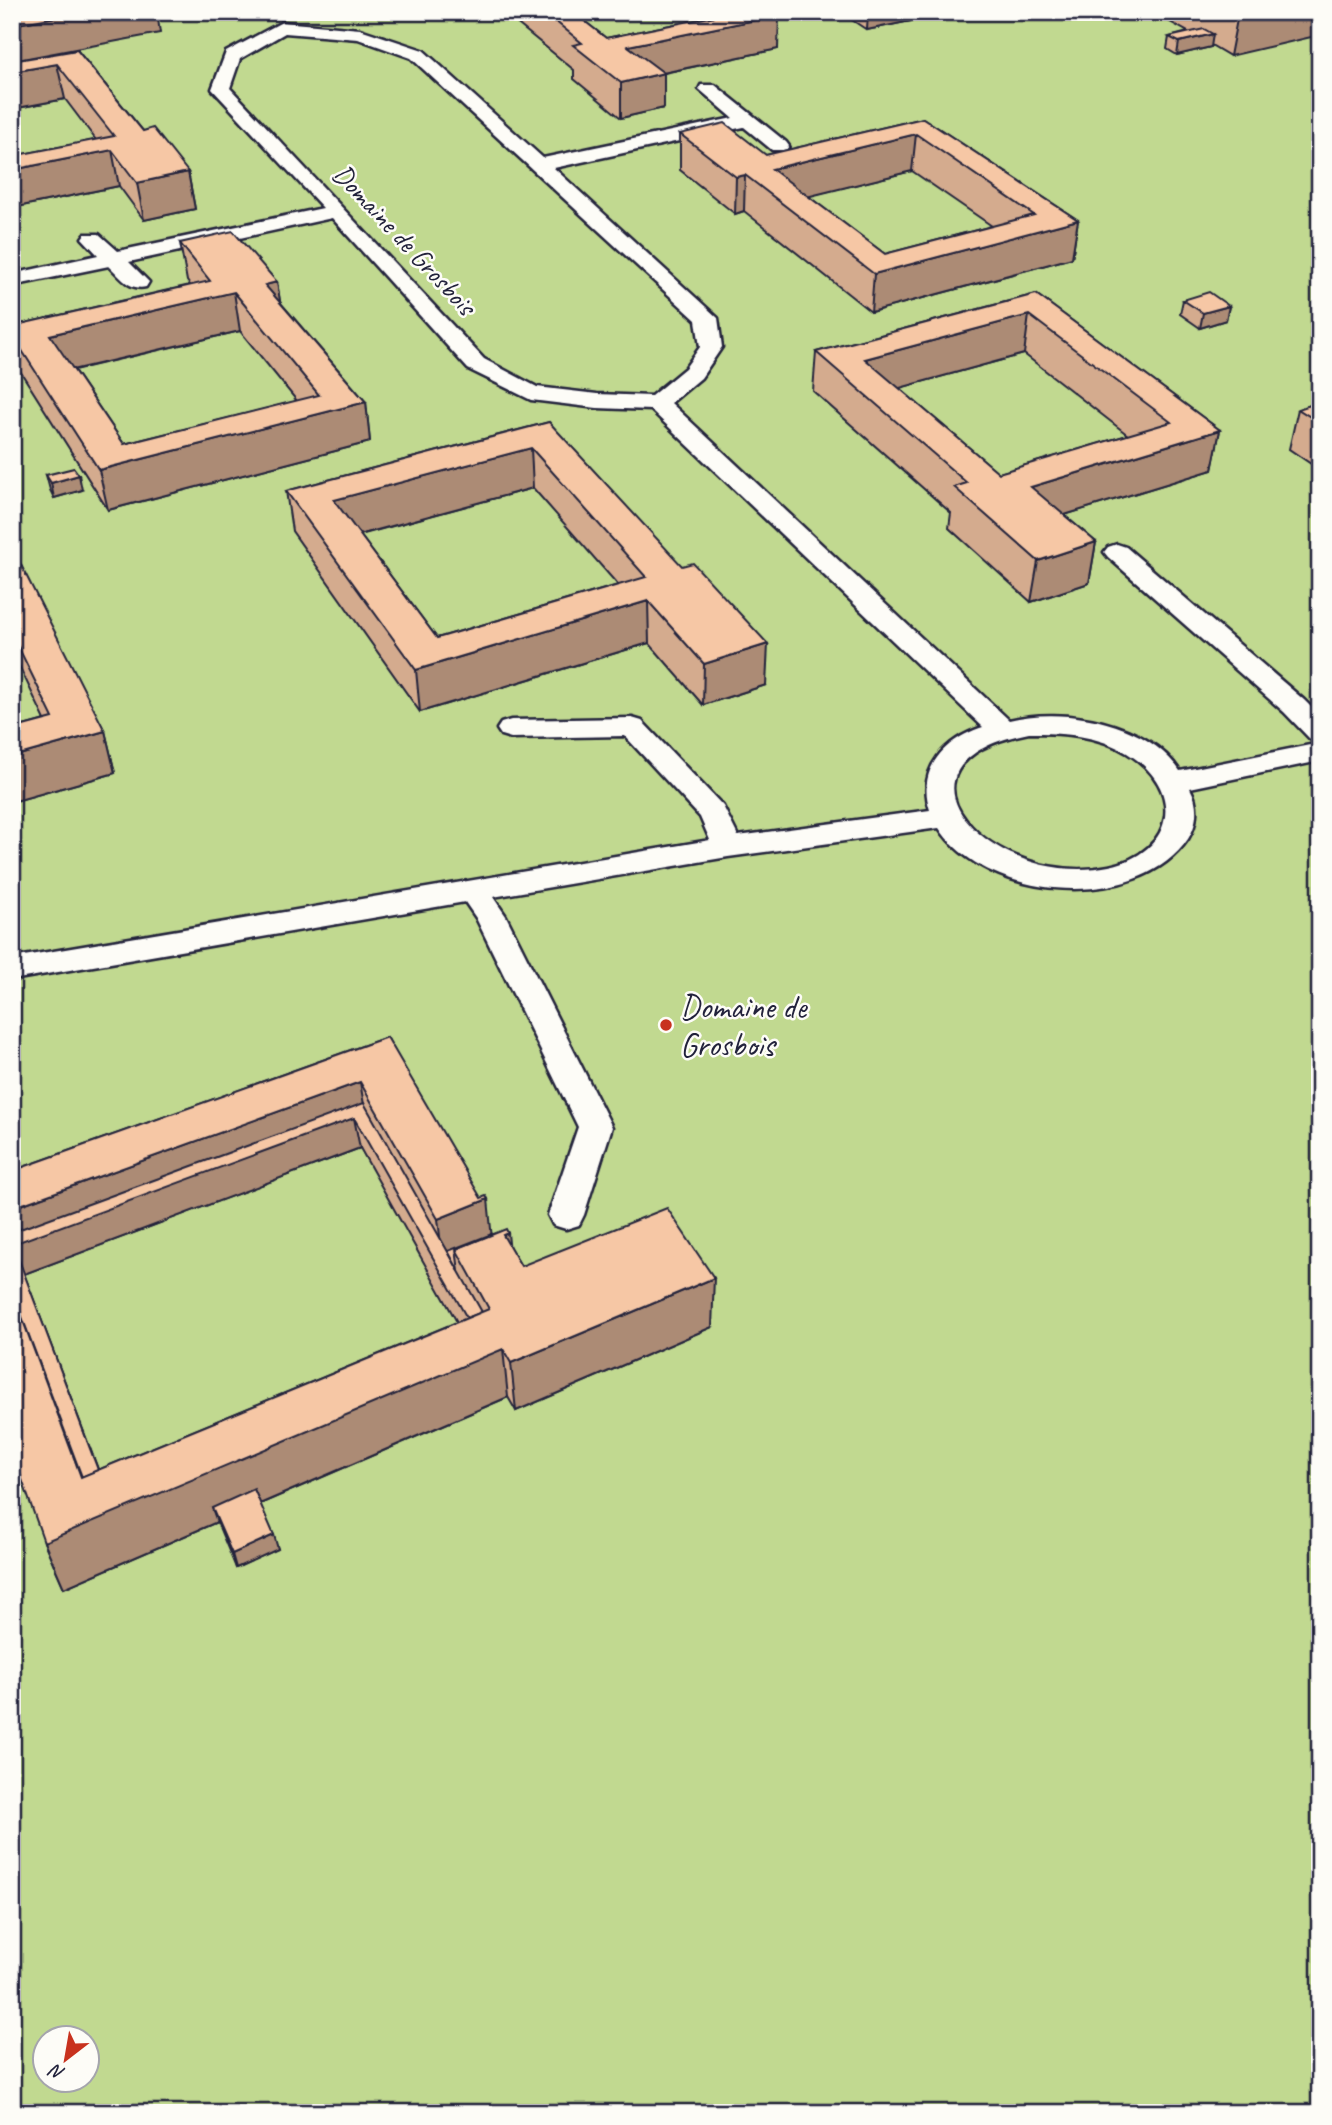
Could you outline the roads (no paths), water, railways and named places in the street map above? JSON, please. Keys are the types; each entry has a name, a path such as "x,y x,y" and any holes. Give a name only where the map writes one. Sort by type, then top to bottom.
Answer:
{"lane":[{"name":"Domaine de Grosbois","path":"275,19 360,34 417,54 708,318 711,347 693,373 657,403 597,401 531,393 476,363 221,89 232,56 275,19"},
{"path":"708,89 779,146"},
{"path":"539,164 748,121"},
{"path":"12,280 337,211"},
{"path":"92,238 138,282"},
{"path":"657,403 1002,729"},
{"path":"1117,552 1294,706 1320,733"},
{"path":"1028,724 1086,728 1114,736 1139,748 1160,763 1174,782 1183,803 1182,825 1170,845 1150,862 1122,873 1089,879 1053,877 1018,870 979,850 962,838 946,817 940,798 940,780 947,764 960,749 979,737 1028,724"},
{"path":"511,729 632,727 713,813 728,847"},
{"path":"1174,782 1320,752"},
{"path":"12,969 728,847 946,817"},
{"path":"474,892 490,916 595,1127 566,1215"}],"place":[{"name":"Domaine de Grosbois","path":"666,1025"}]}
